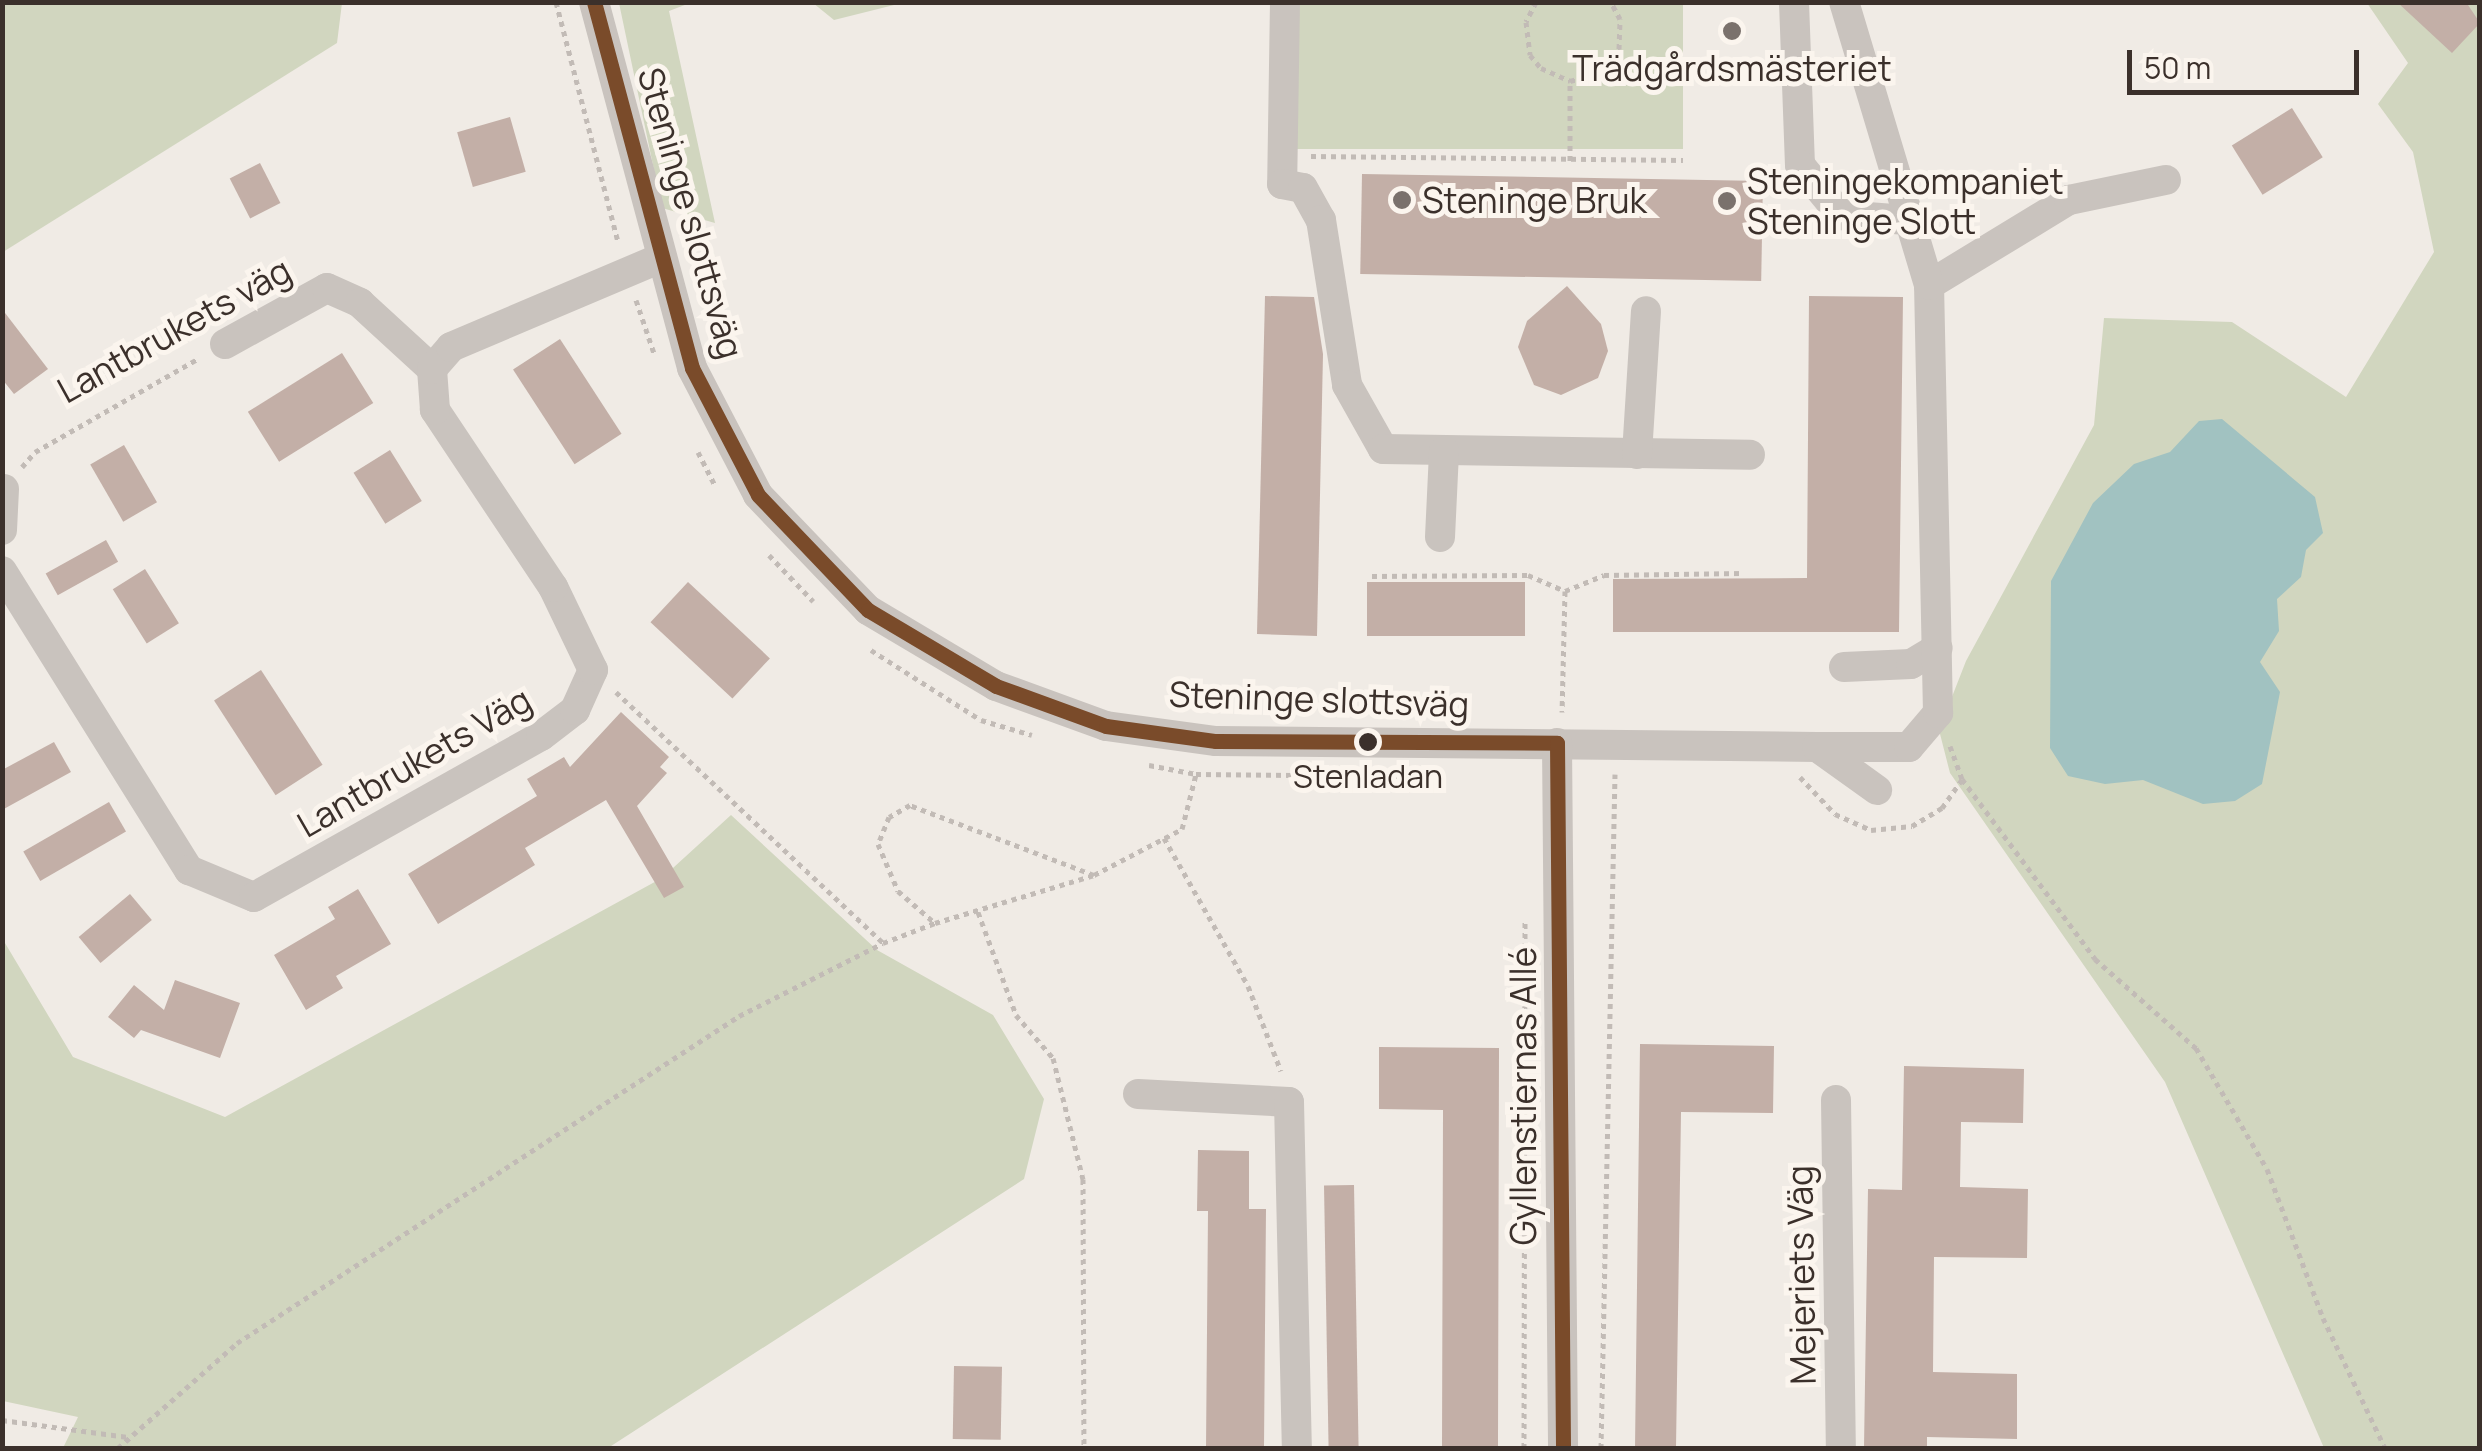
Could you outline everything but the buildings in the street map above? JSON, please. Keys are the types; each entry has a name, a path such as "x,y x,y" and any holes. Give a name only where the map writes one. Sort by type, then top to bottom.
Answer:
{"street":[{"name":"Steninge slottsväg","path":"594,2 658,259 692,368 758,495 868,610 996,686 1106,726 1216,740 1558,757 1909,746 1938,712"},
{"path":"1285,2 1283,170 1302,188 1321,220 1348,385 1383,449 1750,455"},
{"path":"1794,2 1800,165 1841,215 1906,220"},
{"path":"1844,2 1906,220 1929,285 1938,712"},
{"path":"1929,285 2069,200 2166,180"},
{"path":"593,670 553,587 435,410 432,369 451,346 658,259"},
{"name":"Lantbrukets väg","path":"225,344 326,288 360,303 432,369"},
{"path":"1637,454 1646,310"},
{"path":"1440,537 1444,451"},
{"path":"2,530 4,489"},
{"name":"Lantbrukets Väg","path":"2,570 190,870 254,897 541,736 574,710 593,670"},
{"path":"1844,667 1910,664 1938,648"},
{"path":"1817,746 1876,790"},
{"name":"Gyllenstiernas Allé","path":"1558,757 1563,1448"},
{"path":"1138,1094 1289,1102 1297,1448"},
{"name":"Mejeriets Väg","path":"1836,1100 1841,1448"}],"path":[{"path":"556,2 626,270 658,364"},
{"path":"1536,2 1526,22 1530,55 1540,68 1570,80 1600,73 1619,49 1620,19 1610,2"},
{"path":"1570,80 1570,161"},
{"path":"1283,170 1684,160"},
{"name":"Lantbrukets väg","path":"4,489 34,452 225,344"},
{"path":"695,446 721,493"},
{"path":"766,550 818,605"},
{"path":"1372,576 1528,575 1564,591 1604,576 1743,573"},
{"path":"1562,712 1564,591"},
{"path":"863,643 892,668 981,720 1035,736"},
{"path":"593,670 882,943"},
{"path":"1938,712 1962,779 2095,959 2196,1048 2268,1169 2323,1318 2385,1448"},
{"path":"1558,757 1615,771 1635,771"},
{"path":"1142,764 1196,774 1418,775"},
{"path":"1601,1448 1615,771"},
{"path":"1794,771 1835,814 1872,830 1912,826 1942,808 1962,779"},
{"path":"118,1448 237,1343 740,1016 882,943 1094,875 1182,829 1196,774"},
{"path":"935,923 898,891 878,844 889,817 910,805 1094,875"},
{"path":"1164,838 1248,986 1274,1044 1289,1102"},
{"path":"978,912 1016,1015 1054,1058 1083,1178 1084,1448"},
{"path":"1524,1448 1525,912"},
{"path":"2,1420 128,1438"}],"green space":[{"path":"3,2 342,3 337,43 3,252"},
{"path":"619,3 690,3 669,11 715,223 662,208"},
{"path":"813,3 902,3 834,20"},
{"path":"1293,3 1683,3 1683,149 1293,149"},
{"path":"2367,3 2479,3 2479,1448 2324,1448 2165,1082 1950,773 1939,730 1966,661 2094,425 2104,318 2232,322 2346,397 2434,252 2413,152 2378,104 2408,63"},
{"path":"731,815 877,950 993,1015 1044,1099 1024,1179 608,1448 63,1448 78,1417 3,1401 2,938 73,1057 225,1117 662,878"}],"water":[{"path":"2222,419 2315,497 2323,533 2306,550 2301,577 2277,599 2279,631 2260,662 2280,692 2262,784 2235,801 2203,804 2143,780 2105,784 2068,776 2050,748 2051,581 2093,503 2134,464 2170,452 2199,421"}],"transit line":[{"path":"594,2 692,368 758,495 868,610 996,686 1106,726 1216,741 1557,743"},
{"path":"1557,743 1563,1448"}],"place":[{"name":"Trädgårdsmästeriet","path":"1732,31"},
{"name":"Steninge Bruk","path":"1402,200"},
{"name":"Steningekompaniet Steninge Slott","path":"1727,201"},
{"name":"Stenladan","path":"1368,742"}]}
